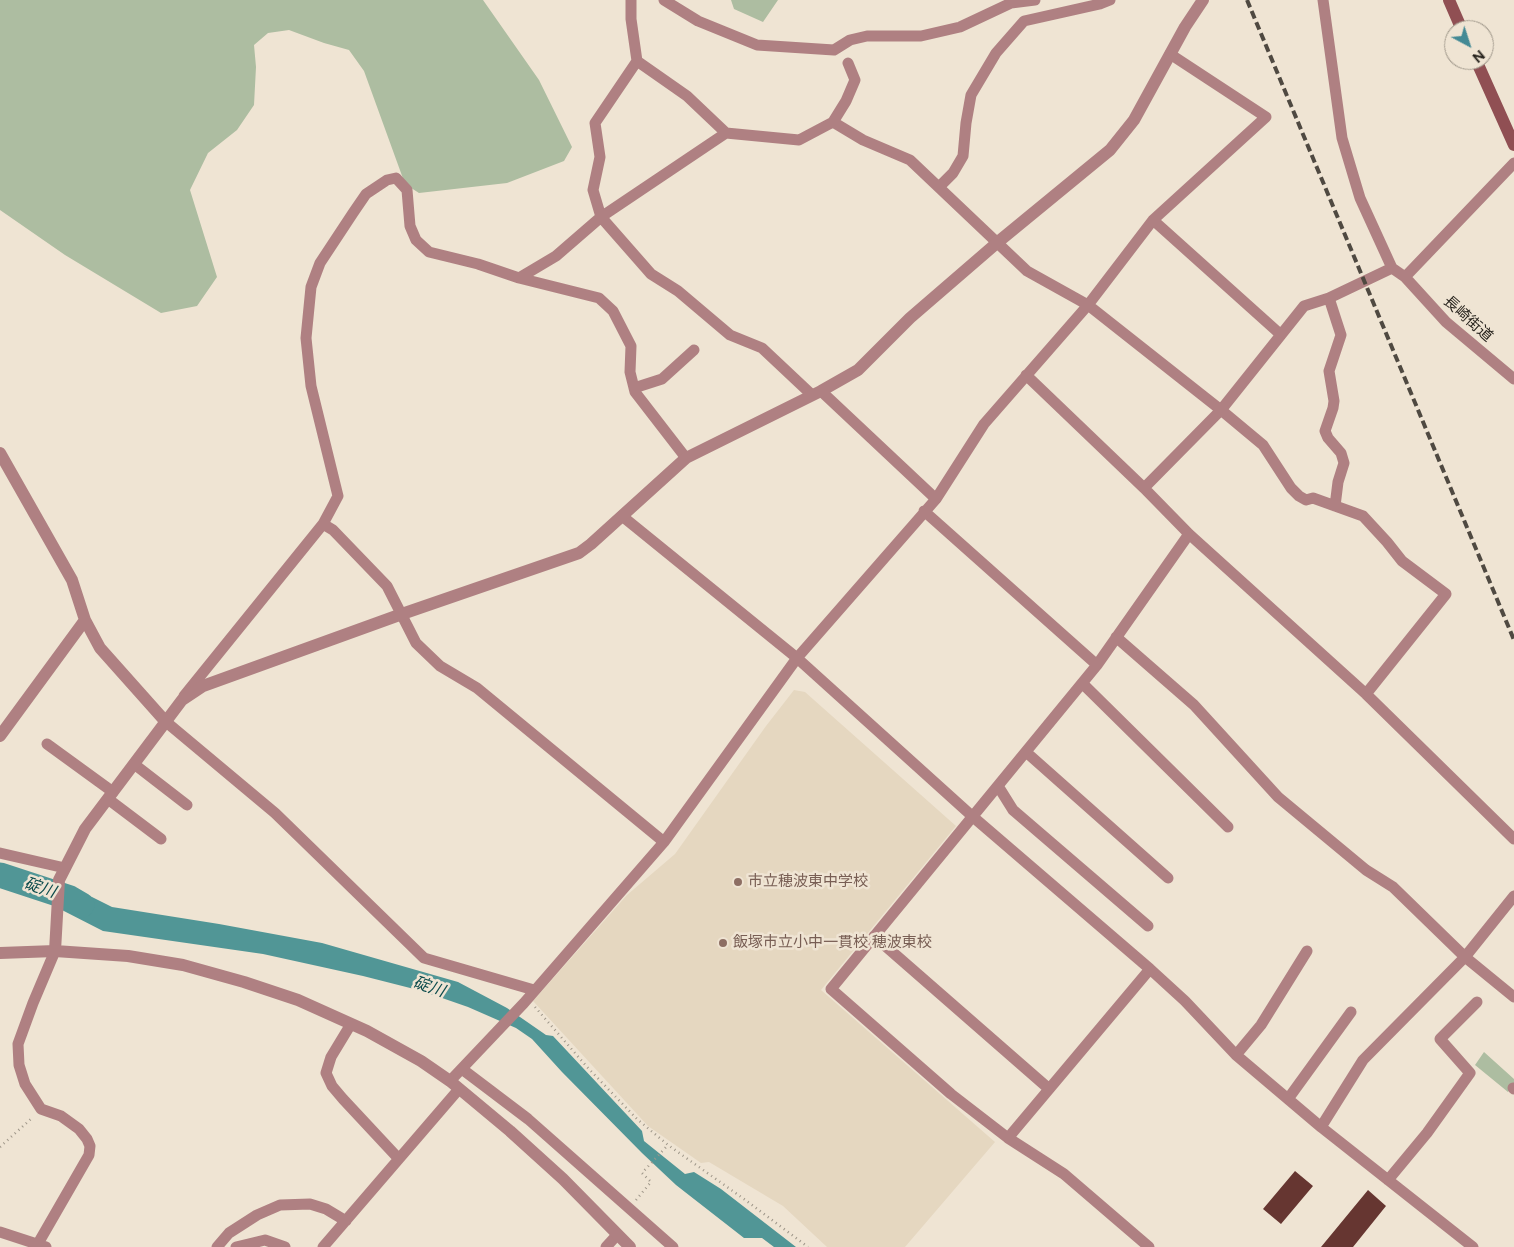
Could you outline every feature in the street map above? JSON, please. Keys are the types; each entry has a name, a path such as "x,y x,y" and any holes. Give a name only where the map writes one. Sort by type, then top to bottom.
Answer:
{"main road":[{"path":"1449,0 1458,20"},
{"path":"1480,70 1514,145"}],"street":[{"path":"631,0 631,19 637,60 595,122 600,157 593,190 601,217 651,274 678,291 730,335 762,348 936,499"},
{"path":"664,0 698,21 757,45 834,50 850,40 867,36 921,36 960,27 1011,3 1035,0"},
{"path":"939,187 953,172 963,156 971,95 996,53 1018,27 1024,21 1100,4 1110,0"},
{"path":"182,700 203,686 402,614 579,553 686,458 858,370 910,318 998,242 1110,150 1134,120 1185,27 1203,0"},
{"path":"1144,488 1221,410 1304,306 1329,298 1392,268 1360,198 1342,138 1323,0"},
{"path":"323,1247 398,1158 454,1085 462,1069 529,997 664,842 797,658 936,499 984,424 1088,306 1153,220 1266,117 1170,54"},
{"path":"637,60 688,96 726,134"},
{"path":"519,278 556,256 601,217 726,134 799,140 833,122 846,101 855,80 848,63"},
{"path":"833,122 863,140 910,160 1027,271 1088,306 1263,445 1291,488 1299,496 1306,500 1313,498 1364,516 1402,561 1446,594 1366,694"},
{"path":"1405,277 1514,163"},
{"path":"0,1233 40,1246 89,1155 90,1146 79,1129 61,1116 41,1109 25,1084 19,1065 18,1044 33,1002 55,951 59,880 85,829 165,721 323,524 338,496 311,386 306,338 311,288 320,263 366,194 387,180 396,178 407,190 410,226 416,240 429,252 478,264 519,278 599,298 613,311 631,346 630,372 635,392 686,458"},
{"path":"1153,220 1280,334"},
{"name":"長崎街道","path":"1392,268 1405,277 1446,322 1514,379"},
{"path":"1329,298 1341,335 1329,371 1334,402 1325,431 1328,438 1341,453 1344,463 1338,482 1335,506"},
{"path":"634,388 662,379 694,350"},
{"path":"1026,375 1144,488 1189,534 1366,694 1514,839"},
{"path":"0,453 72,580 85,620 100,648 165,721 276,813 424,958 529,997"},
{"path":"924,511 1097,665"},
{"path":"622,516 797,658 972,816 1150,969 1185,1001 1236,1055 1288,1100 1473,1247"},
{"path":"323,524 332,530 387,586 416,644 440,666 478,688 664,842"},
{"path":"1149,1247 1064,1174 1008,1138 951,1094 831,989 1097,665 1189,534"},
{"path":"0,736 85,620"},
{"path":"1116,637 1194,705 1278,797 1366,870 1393,887 1465,957 1514,997"},
{"path":"1082,683 1228,827"},
{"path":"47,744 161,839"},
{"path":"1026,752 1168,878"},
{"path":"134,764 187,805"},
{"path":"998,786 1013,810 1148,926"},
{"path":"0,853 65,868"},
{"path":"1321,1127 1363,1060 1465,957 1512,904"},
{"path":"874,936 1048,1088"},
{"path":"1236,1055 1261,1025 1307,950"},
{"path":"0,953 55,951 128,956 182,965 244,982 298,1000 351,1024 421,1061 454,1085 563,1179 630,1247"},
{"path":"1008,1138 1048,1088 1150,969"},
{"path":"1388,1180 1427,1133 1470,1073 1440,1039 1477,1002"},
{"path":"1288,1100 1350,1012"},
{"path":"351,1024 331,1056 326,1073 332,1086 343,1099 398,1158"},
{"path":"462,1069 528,1119 673,1247"},
{"path":"217,1247 229,1233 280,1205 310,1204 326,1209 346,1221"},
{"path":"606,1247 617,1235"},
{"path":"236,1247 265,1240 285,1247"}],"path":[{"path":"529,997 588,1068 637,1119 668,1145 808,1247"},
{"path":"0,1147 41,1109"},
{"path":"628,1208 652,1182 642,1173 668,1145"}],"shaded area":[{"name":"飯塚市立小中一貫校 穂波東校","path":"794,690 805,692 956,826 821,990 995,1142 905,1247 827,1247 783,1206 709,1162 701,1163 648,1126 533,1001 627,895 675,854 766,726"}],"green space":[{"path":"0,0 483,0 539,80 572,147 564,161 507,183 419,193 405,184 364,71 349,50 289,30 268,33 254,45 256,67 254,105 237,130 208,153 190,190 217,277 197,306 161,313 65,255 0,210"},
{"path":"731,0 778,0 763,22 734,9"},
{"path":"1484,1052 1514,1079 1514,1084 1508,1092 1475,1065"}],"water":[{"path":"59,886 92,897 112,907 322,943 458,982 507,1008 546,1035 553,1036 642,1131 644,1141 685,1174 694,1172 721,1189 796,1247 774,1247 762,1238 744,1238 676,1185 562,1072 532,1039 516,1028 468,1007 422,991 363,976 263,954 103,931 58,908"}],"building":[{"path":"1295,1171 1313,1186 1281,1224 1263,1209"},
{"path":"1368,1190 1386,1206 1353,1247 1321,1247"}],"waterway":[{"name":"碇川","path":"0,875 70,898 82,905"}],"railway":[{"path":"1247,0 1514,640"}],"place":[{"name":"市立穂波東中学校","path":"738,882"},
{"name":"飯塚市立小中一貫校 穂波東校","path":"723,943"}]}
